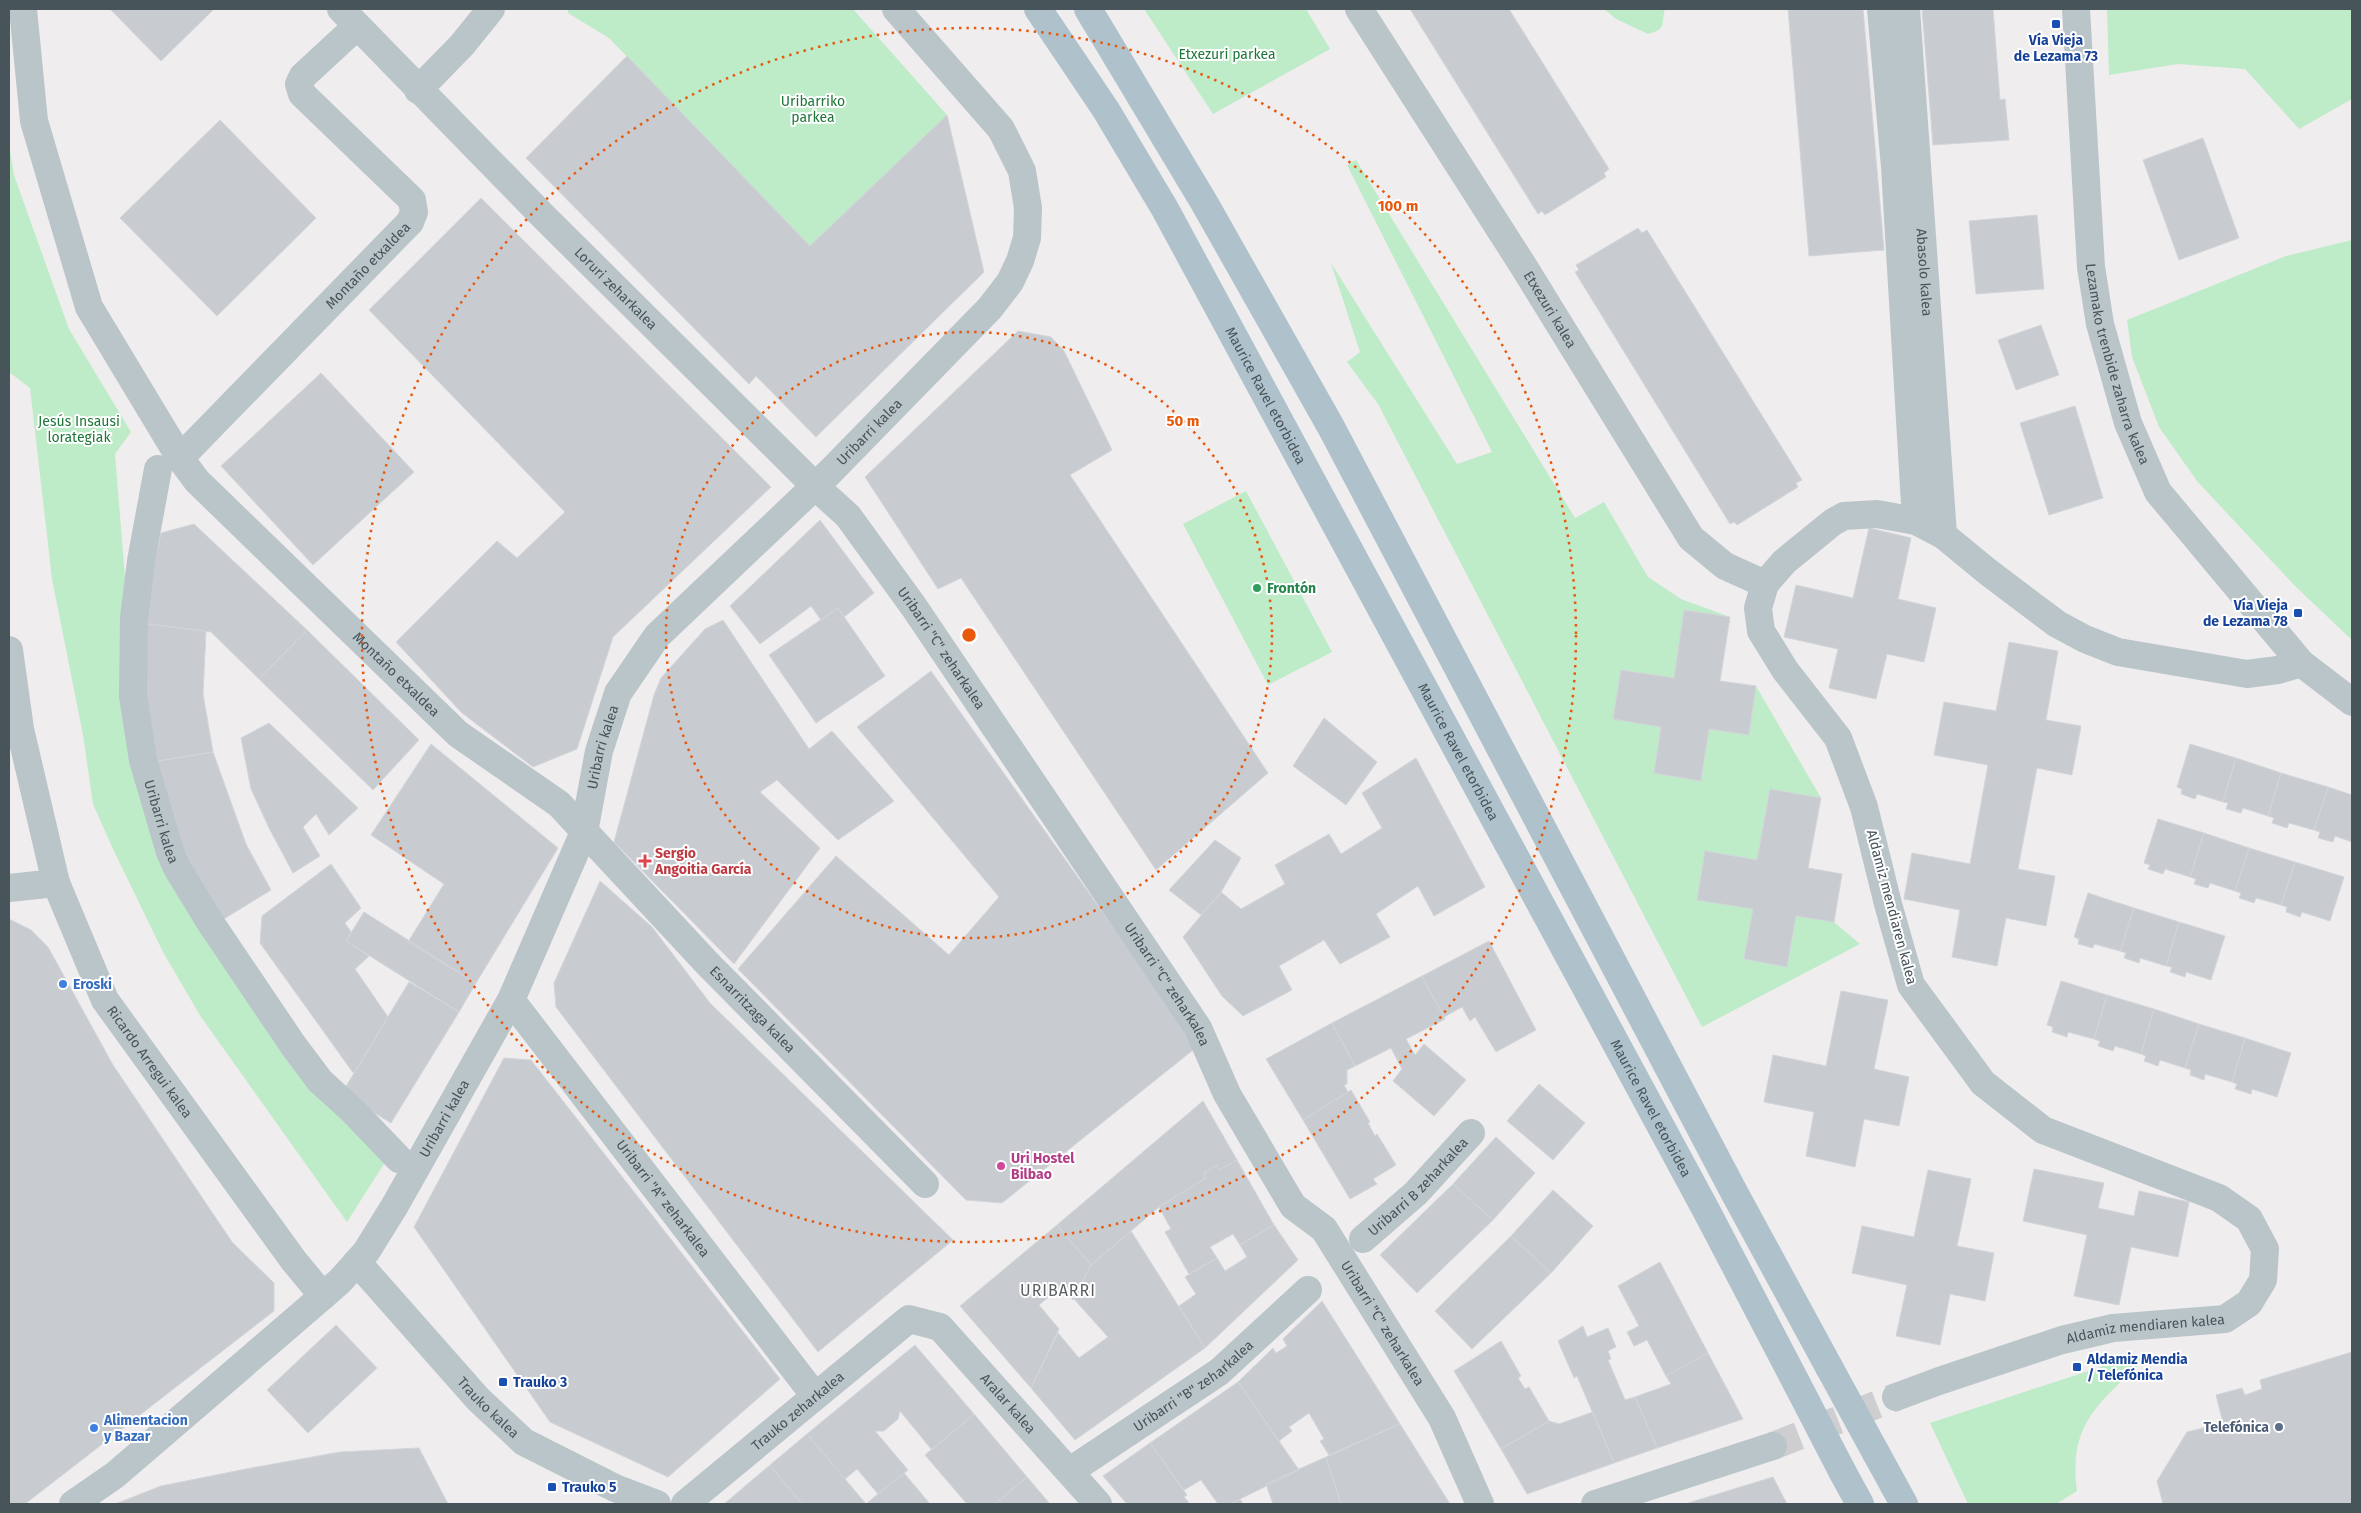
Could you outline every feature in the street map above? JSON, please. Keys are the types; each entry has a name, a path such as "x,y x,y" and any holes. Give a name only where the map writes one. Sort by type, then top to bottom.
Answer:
{"main road":[{"name":"Maurice Ravel etorbidea","path":"1038,9 1106,110 1165,209 1701,1201 1860,1504"},
{"path":"1088,9 1205,204 1331,427 1731,1185 1904,1504"}],"street":[{"name":"Montaño etxaldea","path":"23,9 34,120 89,307 169,463 197,482 458,734 559,804 584,832"},
{"path":"418,90 462,45 491,9"},
{"name":"Uribarri kalea","path":"73,1504 116,1475 323,1296 357,1262 402,1195 511,1000 584,832 598,751 618,693 657,636 816,486 990,308 1010,282 1020,261 1027,238 1028,208 1022,171 1001,129 896,9"},
{"name":"Etxezuri kalea","path":"1359,9 1524,267 1691,538 1725,566 1764,584"},
{"name":"Abasolo kalea","path":"1881,9 1895,167 1916,521"},
{"name":"Abasolo kalea","path":"1906,9 1943,535"},
{"name":"Lezamako trenbide zaharra kalea","path":"2076,9 2091,267 2100,324 2128,423 2158,492 2301,663 2352,702"},
{"name":"Montaño etxaldea","path":"169,463 410,222 414,212 412,200 302,94 299,84 303,76 348,18"},
{"name":"Loruri zeharkalea","path":"348,18 816,486"},
{"name":"Uribarri kalea","path":"169,463 141,561 134,618 133,696 143,760 170,852 177,868 210,922 292,1045 320,1081 354,1112 399,1159"},
{"name":"Uribarri \"C\" zeharkalea","path":"816,486 848,516 914,607 1198,1028 1227,1094 1293,1206 1324,1229 1442,1418 1480,1504"},
{"name":"Aldamiz mendiaren kalea","path":"1896,1397 1939,1380 2062,1340 2113,1328 2225,1318 2249,1303 2263,1280 2265,1249 2249,1219 2219,1198 2043,1130 1983,1084 1911,985 1888,904 1864,807 1838,738 1785,670 1761,632 1758,608 1764,584 1790,556 1832,522 1844,516 1877,514 1916,521 1943,535 2057,624 2085,639 2118,652 2247,674 2278,670 2301,663"},
{"name":"Ricardo Arregui kalea","path":"9,650 20,729 56,883 105,1000 294,1261 323,1296"},
{"name":"Esnarritzaga kalea","path":"584,832 706,962 925,1184"},
{"path":"9,888 56,883"},
{"name":"Uribarri \"A\" zeharkalea","path":"511,1000 815,1396"},
{"name":"Uribarri B zeharkalea","path":"1363,1239 1416,1193 1471,1132"},
{"name":"Trauko kalea","path":"357,1262 478,1398 524,1442 557,1457 615,1488 657,1504"},
{"name":"Uribarri \"B\" zeharkalea","path":"1070,1470 1219,1372 1308,1290"},
{"name":"Trauko zeharkalea","path":"685,1504 910,1318"},
{"name":"Aralar kalea","path":"910,1318 940,1327 1070,1470 1098,1504"},
{"path":"1595,1504 1773,1446"}],"green space":[{"name":"Uribarriko parkea","path":"568,9 853,9 947,115 810,246 609,38 568,13"},
{"name":"Etxezuri parkea","path":"1144,9 1306,9 1330,49 1213,114"},
{"path":"1604,9 1665,9 1661,28 1648,34 1616,19"},
{"path":"2107,9 2352,9 2352,99 2299,129 2245,69 2178,64 2109,75"},
{"name":"Jesús Insausi lorategiak","path":"9,144 14,175 69,329 131,432 115,454 126,589 170,852 389,1156 347,1222 201,1017 163,952 93,804 83,735 52,579 30,388 9,372"},
{"path":"1356,160 1575,518 1604,502 1648,577 1681,599 1730,617 1684,610 1674,678 1621,670 1613,719 1661,727 1654,773 1701,781 1709,729 1749,735 1756,686 1821,798 1770,789 1757,860 1705,851 1697,899 1753,909 1744,959 1787,967 1796,916 1834,922 1860,944 1702,1027 1378,404 1347,362 1360,352 1331,263 1457,464 1492,452 1347,165"},
{"path":"2352,240 2352,640 2294,585 2197,481 2159,427 2132,357 2127,320 2286,256"},
{"name":"Frontón","path":"1246,491 1332,652 1268,685 1183,524"},
{"path":"2148,1355 2104,1399 2084,1428 2078,1445 2075,1466 2077,1491 2056,1504 1968,1504 1930,1423 2134,1356"}],"building":[{"path":"110,9 214,9 161,61"},
{"path":"1410,9 1509,9 1609,169 1604,173 1606,177 1545,215 1542,211 1538,214"},
{"path":"1788,9 1863,9 1884,250 1809,256"},
{"path":"1922,9 1993,9 2000,100 2005,99 2009,140 1933,145"},
{"path":"627,56 810,246 947,115 984,272 816,437 756,376 749,384 526,158"},
{"path":"220,120 316,218 217,316 120,218"},
{"path":"2203,138 2239,238 2179,260 2143,160"},
{"path":"481,198 771,487 613,637 577,749 533,767 462,713 396,642 497,541 517,558 565,512 369,310"},
{"path":"2037,215 2044,289 1976,294 1969,221"},
{"path":"1638,228 1642,233 1647,230 1802,480 1796,483 1798,487 1737,525 1734,522 1730,524 1575,272 1579,270 1576,265"},
{"path":"2041,325 2059,375 2016,390 1998,340"},
{"path":"1018,331 1051,337 1064,351 1112,450 1070,475 1268,773 1156,870 961,578 938,589 865,477"},
{"path":"321,373 414,472 313,565 221,466"},
{"path":"2075,406 2103,498 2049,515 2020,423"},
{"path":"820,520 874,593 844,617 838,608 821,620 811,606 760,644 730,606"},
{"path":"194,524 307,630 259,679 211,632 141,623 161,533"},
{"path":"1869,528 1911,538 1898,599 1936,608 1924,662 1887,654 1876,699 1829,688 1838,649 1784,637 1796,585 1853,598"},
{"path":"838,608 885,676 816,723 769,655"},
{"path":"1684,610 1730,617 1720,681 1756,686 1749,735 1709,729 1701,781 1654,773 1661,727 1613,719 1621,670 1674,678"},
{"path":"723,620 809,749 832,731 894,801 838,840 777,780 760,792 820,848 734,964 614,842 654,695 661,678 705,629"},
{"path":"141,623 206,631 203,694 213,752 152,762 139,695"},
{"path":"307,630 419,740 373,790 259,679"},
{"path":"2009,642 2058,651 2046,720 2081,726 2072,775 2037,768 2018,869 2055,876 2046,926 2006,918 1997,966 1952,957 1960,910 1904,899 1912,853 1970,864 1988,765 1934,755 1944,702 1996,711"},
{"path":"931,671 1198,1046 1002,1203 966,1200 738,969 836,856 949,955 999,897 857,727"},
{"path":"1324,718 1377,762 1346,805 1293,766"},
{"path":"269,723 358,808 329,835 316,814 303,827 320,856 293,873 251,789 241,738"},
{"path":"431,744 558,848 476,983 408,942 444,884 371,835"},
{"path":"2190,744 2236,758 2223,802 2197,794 2195,799 2181,794 2182,789 2177,787"},
{"path":"213,752 246,844 271,890 219,922 163,812 152,762"},
{"path":"1416,758 1485,887 1434,916 1418,886 1376,914 1390,937 1340,964 1324,940 1279,966 1292,990 1243,1016 1222,996 1183,937 1221,892 1241,909 1285,884 1275,865 1329,834 1341,854 1382,828 1362,793"},
{"path":"2236,758 2281,773 2268,816 2243,808 2241,813 2226,809 2228,803 2223,802"},
{"path":"2281,773 2328,787 2314,830 2289,823 2287,828 2272,823 2274,818 2268,816"},
{"path":"2328,787 2352,795 2352,842 2335,836 2333,842 2318,838 2320,832 2314,830"},
{"path":"1770,789 1821,798 1808,868 1842,874 1834,922 1796,916 1787,967 1744,959 1753,909 1697,900 1705,851 1757,860"},
{"path":"2158,819 2204,833 2190,877 2165,869 2163,874 2148,869 2150,865 2144,863"},
{"path":"2204,833 2249,848 2235,891 2210,883 2208,888 2194,884 2196,879 2190,877"},
{"path":"1215,840 1241,858 1221,892 1201,915 1169,890"},
{"path":"2249,848 2295,862 2281,905 2256,898 2254,903 2239,898 2241,893 2235,891"},
{"path":"2295,862 2344,877 2330,921 2302,912 2300,917 2286,912 2287,907 2281,905"},
{"path":"331,864 361,908 345,923 351,932 346,941 369,956 355,969 388,1017 354,1074 260,943 262,916"},
{"path":"600,881 652,927 710,1003 953,1240 818,1352 556,1007 554,983"},
{"path":"2088,893 2134,908 2120,951 2094,944 2093,948 2078,944 2079,939 2074,937"},
{"path":"2134,908 2179,922 2166,966 2140,958 2139,963 2124,958 2126,953 2120,951"},
{"path":"364,912 476,983 459,1012 346,941"},
{"path":"9,919 31,930 48,947 113,1065 232,1242 274,1283 274,1311 25,1504 9,1504"},
{"path":"2179,922 2225,936 2211,980 2186,972 2185,977 2170,972 2172,967 2166,966"},
{"path":"1489,941 1536,1030 1496,1052 1475,1017 1470,1021 1462,1007 1444,1017 1422,976"},
{"path":"1422,976 1445,1019 1406,1039 1415,1055 1424,1044 1466,1080 1434,1116 1393,1081 1402,1069 1391,1048 1355,1066 1332,1023"},
{"path":"2061,981 2107,995 2094,1039 2068,1032 2067,1037 2052,1032 2053,1027 2047,1025"},
{"path":"409,982 459,1012 391,1123 342,1093"},
{"path":"1841,991 1888,1000 1874,1069 1909,1077 1899,1126 1864,1119 1855,1167 1806,1156 1814,1112 1764,1102 1773,1055 1826,1066"},
{"path":"2107,995 2154,1009 2141,1054 2115,1046 2113,1051 2098,1046 2100,1041 2094,1039"},
{"path":"2154,1009 2199,1024 2185,1068 2160,1060 2158,1066 2144,1061 2146,1056 2141,1054"},
{"path":"1332,1023 1355,1066 1347,1070 1347,1084 1344,1085 1348,1092 1303,1120 1266,1059"},
{"path":"2199,1024 2245,1038 2232,1082 2205,1074 2204,1080 2190,1075 2191,1070 2185,1068"},
{"path":"2245,1038 2291,1053 2277,1097 2252,1089 2251,1094 2235,1089 2237,1084 2232,1082"},
{"path":"504,1058 531,1060 780,1379 668,1477 550,1422 414,1227"},
{"path":"1539,1084 1585,1123 1553,1160 1507,1121"},
{"path":"1351,1090 1370,1122 1368,1123 1375,1136 1377,1134 1396,1165 1373,1179 1377,1184 1350,1199 1303,1120"},
{"path":"1203,1101 1237,1160 1219,1170 1217,1165 1204,1173 1206,1178 1159,1207 1091,1265 1057,1225"},
{"path":"1496,1137 1535,1173 1493,1220 1453,1184"},
{"path":"1237,1160 1274,1225 1240,1245 1233,1234 1210,1247 1217,1258 1189,1274 1165,1232 1171,1229 1159,1207 1206,1178 1204,1173 1217,1165 1219,1170"},
{"path":"2034,1169 2104,1183 2098,1208 2134,1216 2139,1191 2189,1202 2178,1257 2131,1247 2119,1305 2074,1296 2087,1235 2023,1221"},
{"path":"1928,1170 1971,1179 1957,1246 1994,1253 1985,1301 1950,1294 1940,1345 1896,1336 1907,1285 1852,1273 1862,1226 1914,1237"},
{"path":"1453,1184 1493,1220 1417,1293 1380,1255"},
{"path":"1553,1190 1593,1226 1551,1273 1511,1236"},
{"path":"1057,1225 1091,1265 1073,1300 1061,1287 1039,1305 1059,1329 1031,1388 960,1306"},
{"path":"1274,1225 1298,1260 1205,1348 1179,1306 1196,1294 1185,1277 1217,1258 1225,1271 1247,1257 1240,1245"},
{"path":"1131,1231 1205,1348 1075,1440 1031,1388 1058,1333 1079,1358 1108,1337 1074,1299 1091,1265"},
{"path":"1511,1236 1551,1273 1472,1349 1435,1311"},
{"path":"1660,1262 1708,1353 1666,1376 1647,1340 1634,1346 1627,1332 1639,1326 1618,1286"},
{"path":"1322,1301 1400,1424 1329,1455 1320,1441 1324,1439 1309,1413 1289,1427 1292,1431 1279,1441 1238,1382 1273,1348 1276,1353 1287,1346 1283,1339"},
{"path":"336,1325 377,1368 308,1433 267,1390"},
{"path":"1583,1326 1587,1337 1608,1328 1616,1347 1608,1351 1611,1359 1608,1360 1625,1400 1635,1397 1657,1448 1614,1463 1577,1376 1574,1378 1558,1341"},
{"path":"1501,1341 1521,1376 1518,1378 1525,1389 1529,1387 1549,1421 1501,1449 1454,1371"},
{"path":"915,1345 974,1414 932,1450 900,1411 898,1419 884,1431 875,1431 908,1470 878,1494 857,1469 845,1479 807,1434"},
{"name":"Telefónica","path":"2352,1352 2352,1504 2163,1504 2157,1481 2187,1432 2223,1423 2216,1395 2242,1388 2245,1395 2262,1389 2260,1380"},
{"path":"1708,1353 1743,1419 1657,1448 1635,1397 1671,1384 1666,1376"},
{"path":"1238,1382 1299,1470 1230,1504 1218,1504 1201,1480 1184,1490 1150,1443"},
{"path":"1593,1412 1614,1463 1527,1494 1501,1449 1549,1421 1559,1424"},
{"path":"974,1414 1027,1477 995,1504 967,1504 925,1455"},
{"path":"1400,1424 1450,1504 1341,1504 1326,1457"},
{"path":"807,1434 866,1504 802,1504 770,1465"},
{"path":"1150,1443 1187,1495 1184,1497 1190,1504 1127,1504 1103,1476"},
{"path":"419,1448 448,1504 115,1504 161,1486 251,1468 340,1452"},
{"path":"1326,1457 1341,1504 1273,1504 1266,1484"},
{"path":"770,1465 802,1504 724,1504"},
{"path":"904,1473 930,1504 866,1504 878,1494"},
{"path":"1027,1477 1050,1504 995,1504"},
{"path":"1773,1477 1787,1504 1685,1504"},
{"path":"1240,1499 1243,1504 1230,1504"}],"tunnel":[{"path":"1773,1446 1896,1397"}],"place":[{"name":"Vía Vieja de Lezama 73","path":"2056,24"},
{"name":"Frontón","path":"1257,588"},
{"name":"Vía Vieja de Lezama 78","path":"2298,613"},
{"name":"Sergio Angoitia García","path":"645,861"},
{"name":"Eroski","path":"63,984"},
{"name":"Uri Hostel Bilbao","path":"1001,1166"},
{"name":"Aldamiz Mendia / Telefónica","path":"2077,1367"},
{"name":"Trauko 3","path":"503,1382"},
{"name":"Telefónica","path":"2279,1427"},
{"name":"Alimentacion y Bazar","path":"94,1428"},
{"name":"Trauko 5","path":"552,1487"}],"district":[{"name":"URIBARRI","path":"1058,1290"}]}
